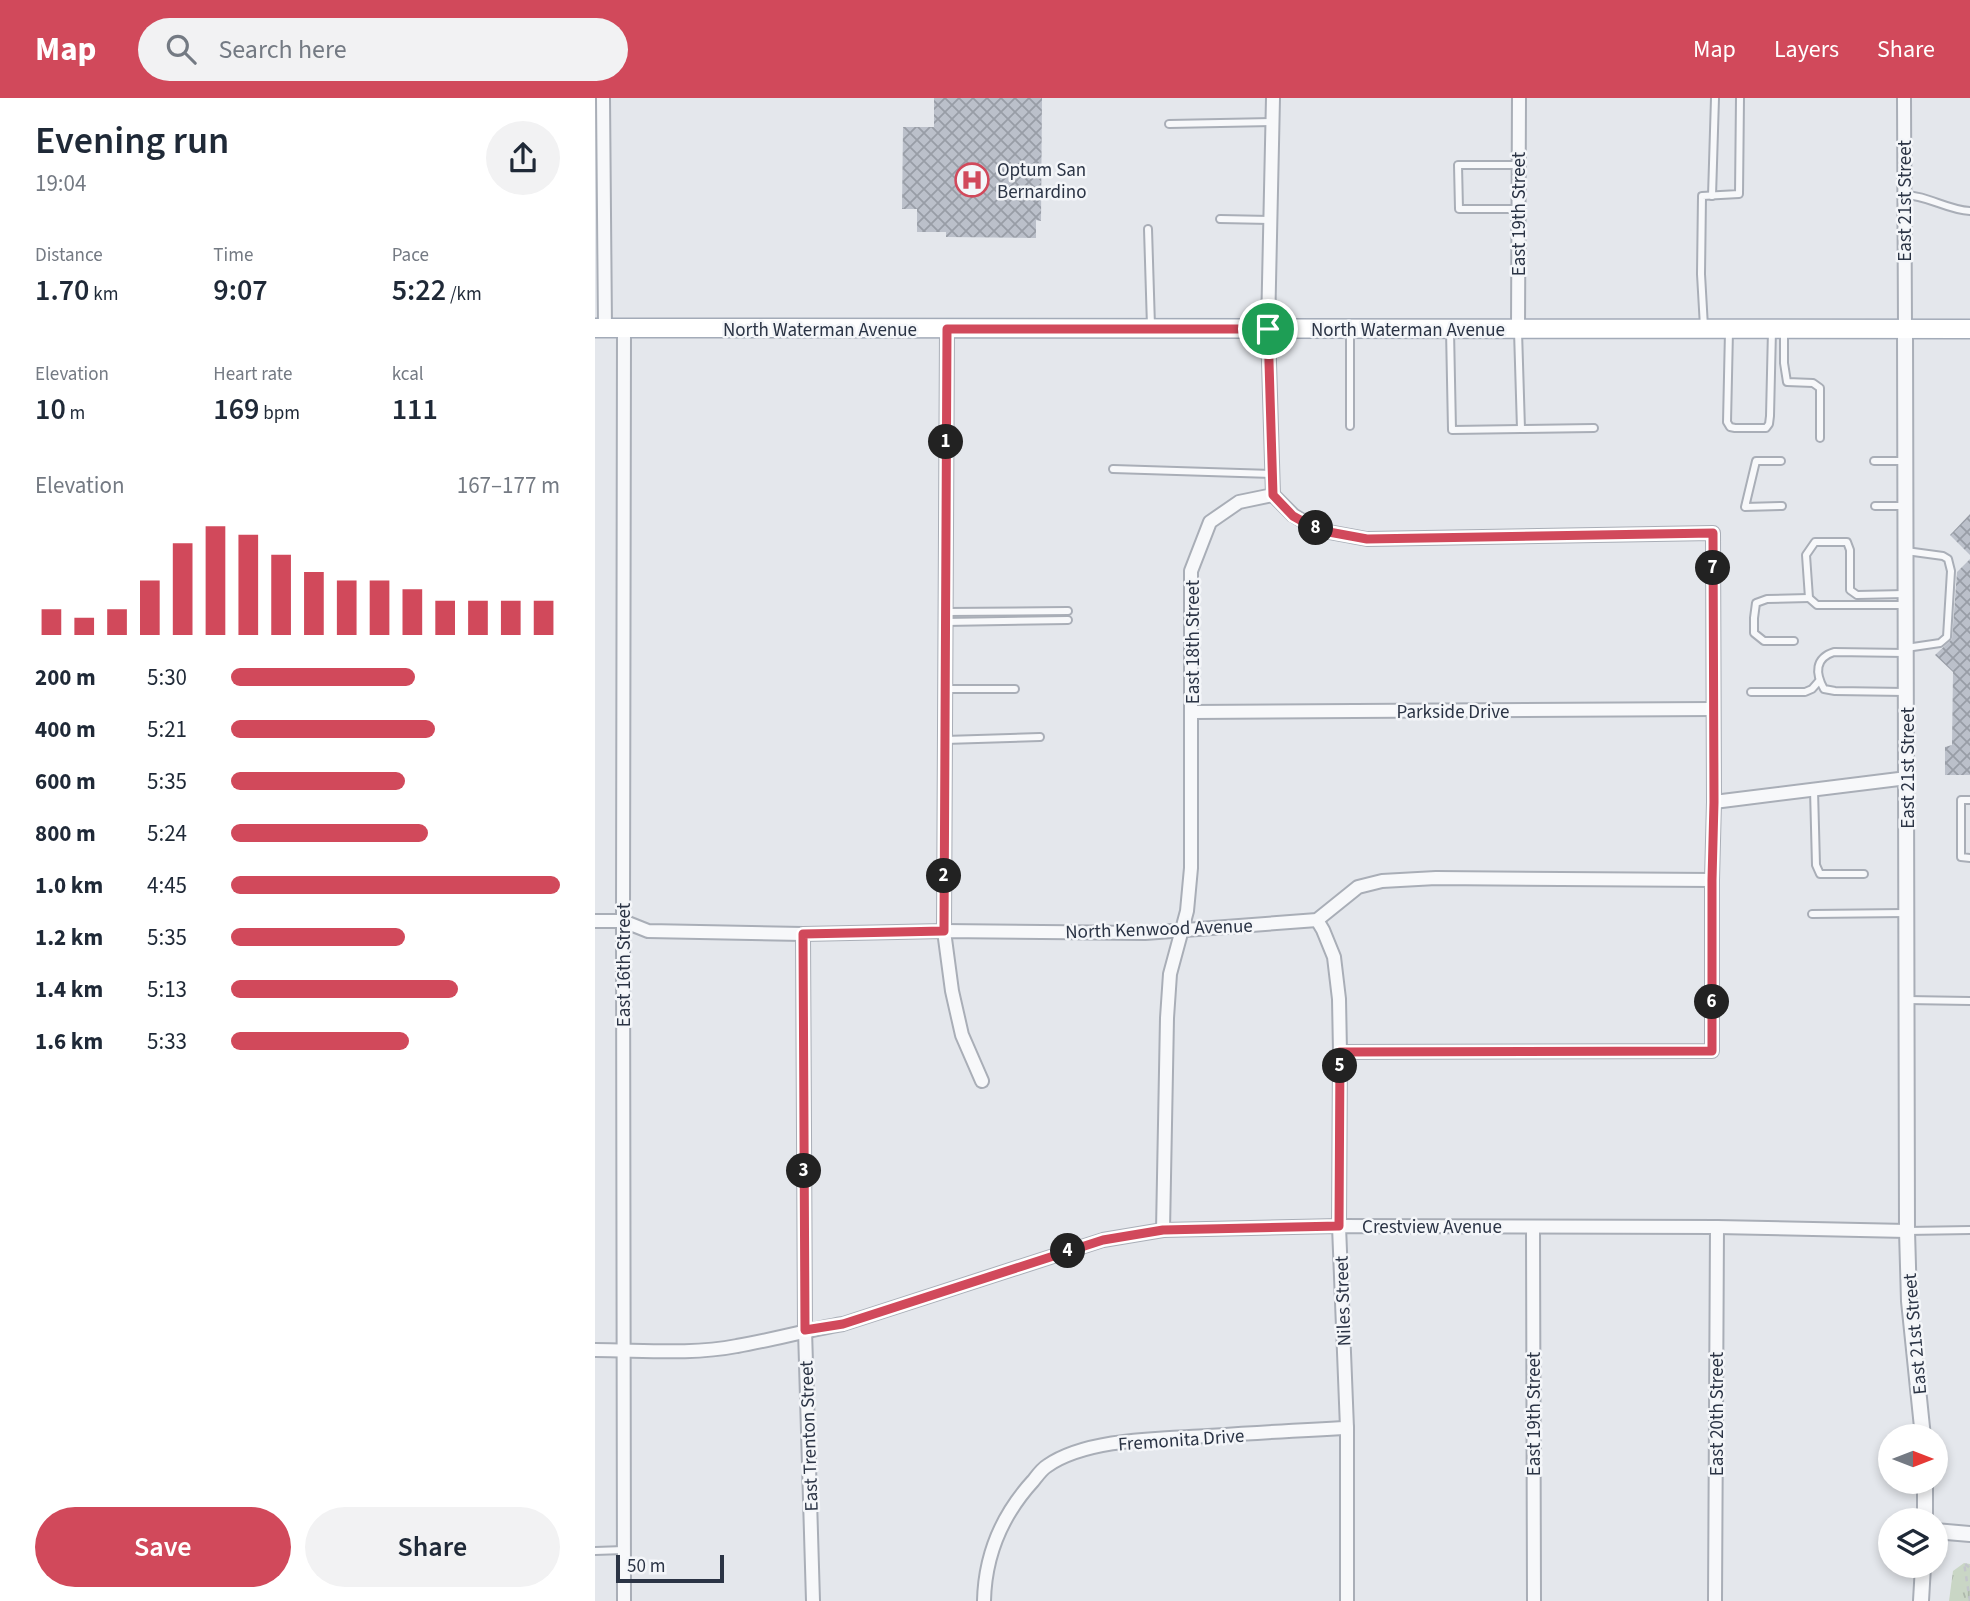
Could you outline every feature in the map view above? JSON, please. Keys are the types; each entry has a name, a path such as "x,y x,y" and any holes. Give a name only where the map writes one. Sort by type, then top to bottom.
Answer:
{"main road":[{"name":"North Waterman Avenue","path":"600,328 1970,329"}],"street":[{"path":"600,328 599,214 603,98"},
{"path":"1272,98 1268,329 1273,495 1293,516 1318,530 1367,539 1713,533 1712,1051 1340,1052"},
{"name":"East 19th Street","path":"1518,329 1519,98"},
{"name":"East 21st Street","path":"1904,98 1907,1231 1909,1301 1922,1424"},
{"name":"East 16th Street","path":"624,328 624,1601"},
{"path":"947,329 944,931 952,991 962,1035 982,1080"},
{"name":"East 18th Street","path":"1163,1230 1170,974 1187,911 1191,868 1191,571 1210,522 1239,502 1273,495"},
{"name":"Parkside Drive","path":"1192,712 1713,709"},
{"path":"1714,802 1907,778"},
{"path":"1317,920 1358,887 1382,881 1436,878 1712,880"},
{"name":"North Kenwood Avenue","path":"595,921 622,921 647,931 803,934 944,931 1131,933 1317,920"},
{"name":"Niles Street","path":"1317,920 1334,957 1339,999 1339,1226 1346,1428 1347,1601"},
{"name":"East Trenton Street","path":"803,934 805,1330 813,1601"},
{"name":"Crestview Avenue","path":"595,1350 699,1350 735,1346 843,1324 1103,1240 1163,1230 1339,1226 1717,1227 1907,1231"},
{"name":"East 19th Street","path":"1533,1227 1534,1601"},
{"name":"East 20th Street","path":"1714,1601 1717,1227"},
{"name":"Fremonita Drive","path":"984,1601 984,1586 991,1552 1003,1520 1018,1497 1047,1466 1079,1451 1125,1441 1346,1428"},
{"path":"1948,1532 1970,1534"},
{"path":"1920,1601 1922,1578"}],"lane":[{"path":"1712,196 1715,98"},
{"path":"1704,329 1701,274 1702,196 1739,194 1740,98"},
{"path":"1169,124 1272,122"},
{"path":"1519,165 1458,165 1459,209 1519,209"},
{"path":"1904,195 1920,196 1960,211 1970,211"},
{"path":"1220,219 1271,220"},
{"path":"1148,229 1151,329"},
{"path":"1350,329 1350,426"},
{"path":"1450,329 1452,430 1594,428"},
{"path":"1518,329 1521,429"},
{"path":"1729,329 1727,422 1730,427 1735,428 1766,428 1769,424 1778,329"},
{"path":"1778,329 1787,382 1813,383 1820,388 1820,438"},
{"path":"1781,461 1756,461 1745,507 1782,506"},
{"path":"1874,461 1905,461"},
{"path":"1113,470 1272,474"},
{"path":"1875,506 1906,506"},
{"path":"1809,598 1807,555 1815,542 1847,541 1850,550 1850,590 1857,595 1906,600"},
{"path":"1906,551 1948,559 1951,571 1947,637 1940,643 1906,650 1834,652 1824,655 1819,663 1819,681 1824,689 1835,691 1907,692"},
{"path":"1794,641 1764,641 1755,633 1756,603 1767,599 1809,598 1817,605 1865,605 1906,600"},
{"path":"945,617 1068,611"},
{"path":"945,617 1067,620"},
{"path":"1751,692 1805,692 1819,681"},
{"path":"945,689 1015,689"},
{"path":"945,740 1040,737"},
{"path":"1814,790 1816,865 1820,874 1864,874"},
{"path":"1970,800 1961,800 1961,857 1970,858"},
{"path":"1812,914 1907,913"},
{"path":"1907,1000 1970,1001"},
{"path":"1907,1231 1970,1230"},
{"path":"595,1550 624,1550"}],"path":[{"path":"1970,1568 1964,1563 1970,1601"}],"green space":[{"path":"1964,1563 1970,1564 1970,1601 1949,1601 1953,1571"}],"building":[{"name":"Optum San Bernardino","path":"934,98 1042,98 1041,221 1036,220 1036,238 946,237 946,232 917,232 917,209 902,209 903,127 934,127"},
{"path":"1970,514 1970,555 1950,535"},
{"path":"1970,559 1970,775 1945,775 1945,747 1952,745 1953,672 1935,655 1952,639 1957,572"}],"place":[{"name":"Optum San Bernardino","path":"972,180"}],"route":[{"path":"947,329 1268,329 1273,495 1293,516 1318,530 1367,539 1713,533 1712,1051 1340,1052 1339,1226 1163,1230 1103,1240 843,1324 805,1330 803,934 944,931 947,329"}]}
